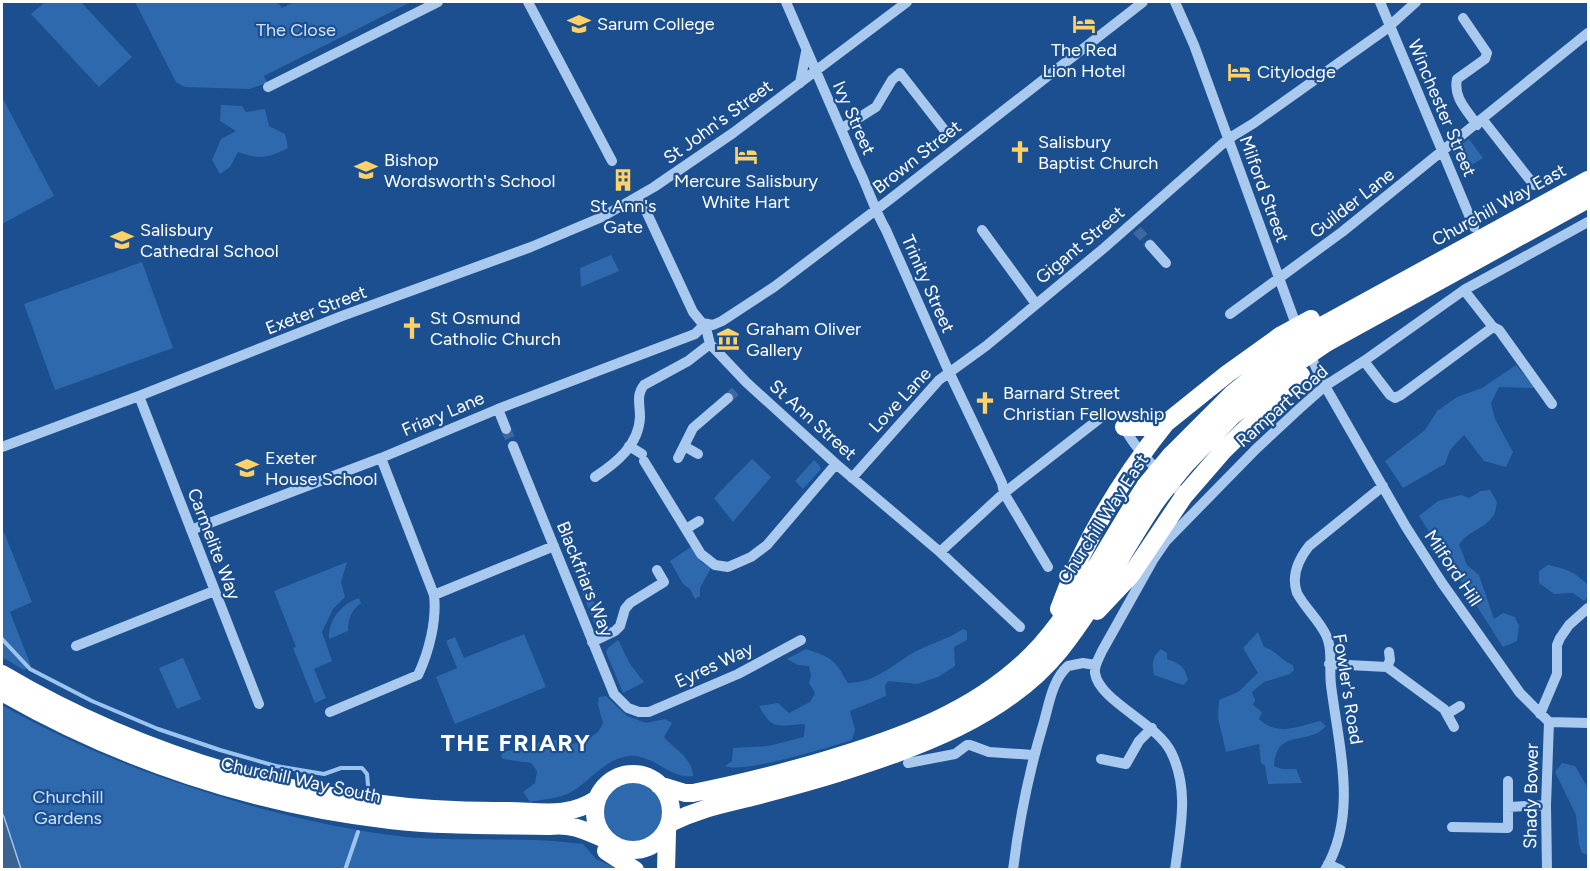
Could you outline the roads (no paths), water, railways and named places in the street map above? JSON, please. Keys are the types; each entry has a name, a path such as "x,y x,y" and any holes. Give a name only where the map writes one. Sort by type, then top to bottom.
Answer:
{"highway":[{"name":"Churchill Way East","path":"1389,299 1588,180"},
{"name":"Churchill Way East","path":"659,785 685,793 712,789 842,755 947,716 975,700 1005,679 1050,633 1177,460 1232,416 1290,357 1321,336 1389,299 1588,199"},
{"path":"1050,633 1064,594 1087,548 1142,453 1166,423 1227,374 1290,357 1321,336 1350,302 1389,299"},
{"path":"1071,636 1131,575 1184,496 1223,451 1290,357"},
{"path":"1124,427 1144,427 1166,423"},
{"name":"Churchill Way East","path":"668,828 695,811 821,778 892,755 979,716 1007,697 1043,668 1071,636 1153,491"},
{"name":"Churchill Way South","path":"2,674 45,698 110,729 214,768 256,779 348,798 425,808 483,812 570,812 597,799"},
{"name":"Churchill Way South","path":"2,692 54,720 132,755 262,796 351,815 387,820 447,824 568,825 607,840"},
{"path":"523,811 575,800 589,792 609,774 627,765 644,767 687,786 712,789"},
{"path":"648,870 626,850 607,840 596,822 597,799 608,784 625,775 643,776 659,785 669,801 666,870"},
{"path":"549,826 580,836 635,870"},
{"path":"626,850 644,848 668,828"}],"street":[{"path":"268,87 438,2"},
{"path":"528,2 612,160"},
{"name":"Ivy Street","path":"786,2 868,188 875,210"},
{"name":"St John's Street","path":"639,196 684,168 907,2"},
{"name":"Brown Street","path":"705,324 713,326 744,309 1143,2"},
{"name":"Milford Street","path":"1175,2 1194,45 1298,331 1325,386"},
{"name":"Winchester Street","path":"1380,2 1474,227"},
{"name":"Gigant Street","path":"949,372 986,346 1134,227 1228,139 1385,30 1389,23 1416,2"},
{"path":"1463,18 1487,53 1485,59 1457,79 1456,85 1460,101 1534,185"},
{"name":"Guilder Lane","path":"1230,314 1278,277 1305,260 1480,122 1588,33"},
{"path":"800,83 807,52"},
{"path":"842,129 878,104 892,80 900,73 946,132"},
{"name":"St Ann Street","path":"639,196 693,312 699,321 705,324 710,344 742,385 940,552 1020,627"},
{"name":"Exeter Street","path":"2,447 551,238 602,216 639,196"},
{"name":"Trinity Street","path":"875,210 1002,483 1004,493 1048,567"},
{"name":"Rampart Road","path":"1095,666 1153,560 1166,542 1256,449 1325,386 1464,290 1588,222"},
{"path":"982,230 1036,304"},
{"path":"1150,245 1166,264"},
{"path":"1464,290 1499,330 1552,404"},
{"name":"Friary Lane","path":"191,530 695,334 705,324"},
{"path":"1364,361 1390,395 1395,398 1494,327"},
{"path":"595,477 616,463 629,446 639,423 640,390 644,385 688,361 710,344"},
{"name":"Love Lane","path":"852,478 939,380 949,372"},
{"name":"Milford Hill","path":"1325,386 1442,583 1520,693 1549,722"},
{"name":"Carmelite Way","path":"139,396 259,704"},
{"path":"678,458 693,428 728,398"},
{"path":"498,409 506,429"},
{"path":"940,552 1004,493 1099,419"},
{"path":"1124,427 1132,442 1184,496"},
{"name":"Blackfriars Way","path":"513,446 614,694 628,708 639,712"},
{"path":"629,446 643,457 701,554 715,565 728,567 740,563 767,545 836,464"},
{"path":"684,446 698,454"},
{"path":"330,712 418,675 434,620 436,608 434,595 381,458"},
{"name":"Fowler's Road","path":"1327,867 1340,830 1344,799 1343,774 1326,635 1301,600 1295,587 1298,564 1302,555 1319,537 1383,486"},
{"path":"686,529 699,521"},
{"path":"434,595 554,546"},
{"path":"592,642 615,631 620,626 630,603 664,582 657,570"},
{"path":"76,646 214,591"},
{"path":"1540,714 1557,674 1557,645 1560,638 1588,608"},
{"name":"Eyres Way","path":"639,712 660,708 738,674 801,640"},
{"path":"1387,667 1390,660 1389,652"},
{"path":"1013,870 1023,803 1052,694 1063,671 1074,663 1095,666 1097,680 1103,689 1152,728 1171,751 1184,794 1175,870"},
{"path":"1329,664 1387,667 1444,709 1454,727"},
{"path":"1446,714 1460,706"},
{"path":"1549,722 1588,723"},
{"name":"Shady Bower","path":"1547,870 1546,805 1549,722"},
{"path":"1101,759 1126,764 1139,741 1152,728"},
{"path":"908,763 951,756 970,745 989,752 1035,755"},
{"path":"1452,827 1508,828 1508,781"},
{"path":"1509,807 1546,805"},
{"path":"1327,867 1341,870"}],"waterway":[{"path":"2,639 30,669 92,701 158,729 276,766 324,774 341,768 362,768 367,774 368,785"},
{"path":"345,870 358,832"}],"tunnel":[{"path":"1137,230 1150,245"},
{"path":"728,398 738,389"},
{"path":"506,429 513,446"}],"place":[{"name":"Sarum College","path":"579,24"},
{"name":"The Red Lion Hotel","path":"1084,24"},
{"name":"Citylodge","path":"1239,72"},
{"name":"Salisbury Baptist Church","path":"1020,152"},
{"name":"Mercure Salisbury White Hart","path":"746,155"},
{"name":"Bishop Wordsworth's School","path":"366,170"},
{"name":"St Ann's Gate","path":"623,180"},
{"name":"Salisbury Cathedral School","path":"122,240"},
{"name":"St Osmund Catholic Church","path":"412,328"},
{"name":"Graham Oliver Gallery","path":"728,339"},
{"name":"Barnard Street Christian Fellowship","path":"985,403"},
{"name":"Exeter House School","path":"247,468"}],"district":[{"name":"THE FRIARY","path":"516,742"}],"park label":[{"name":"The Close","path":"296,30"},
{"name":"Churchill Gardens","path":"68,807"}]}
